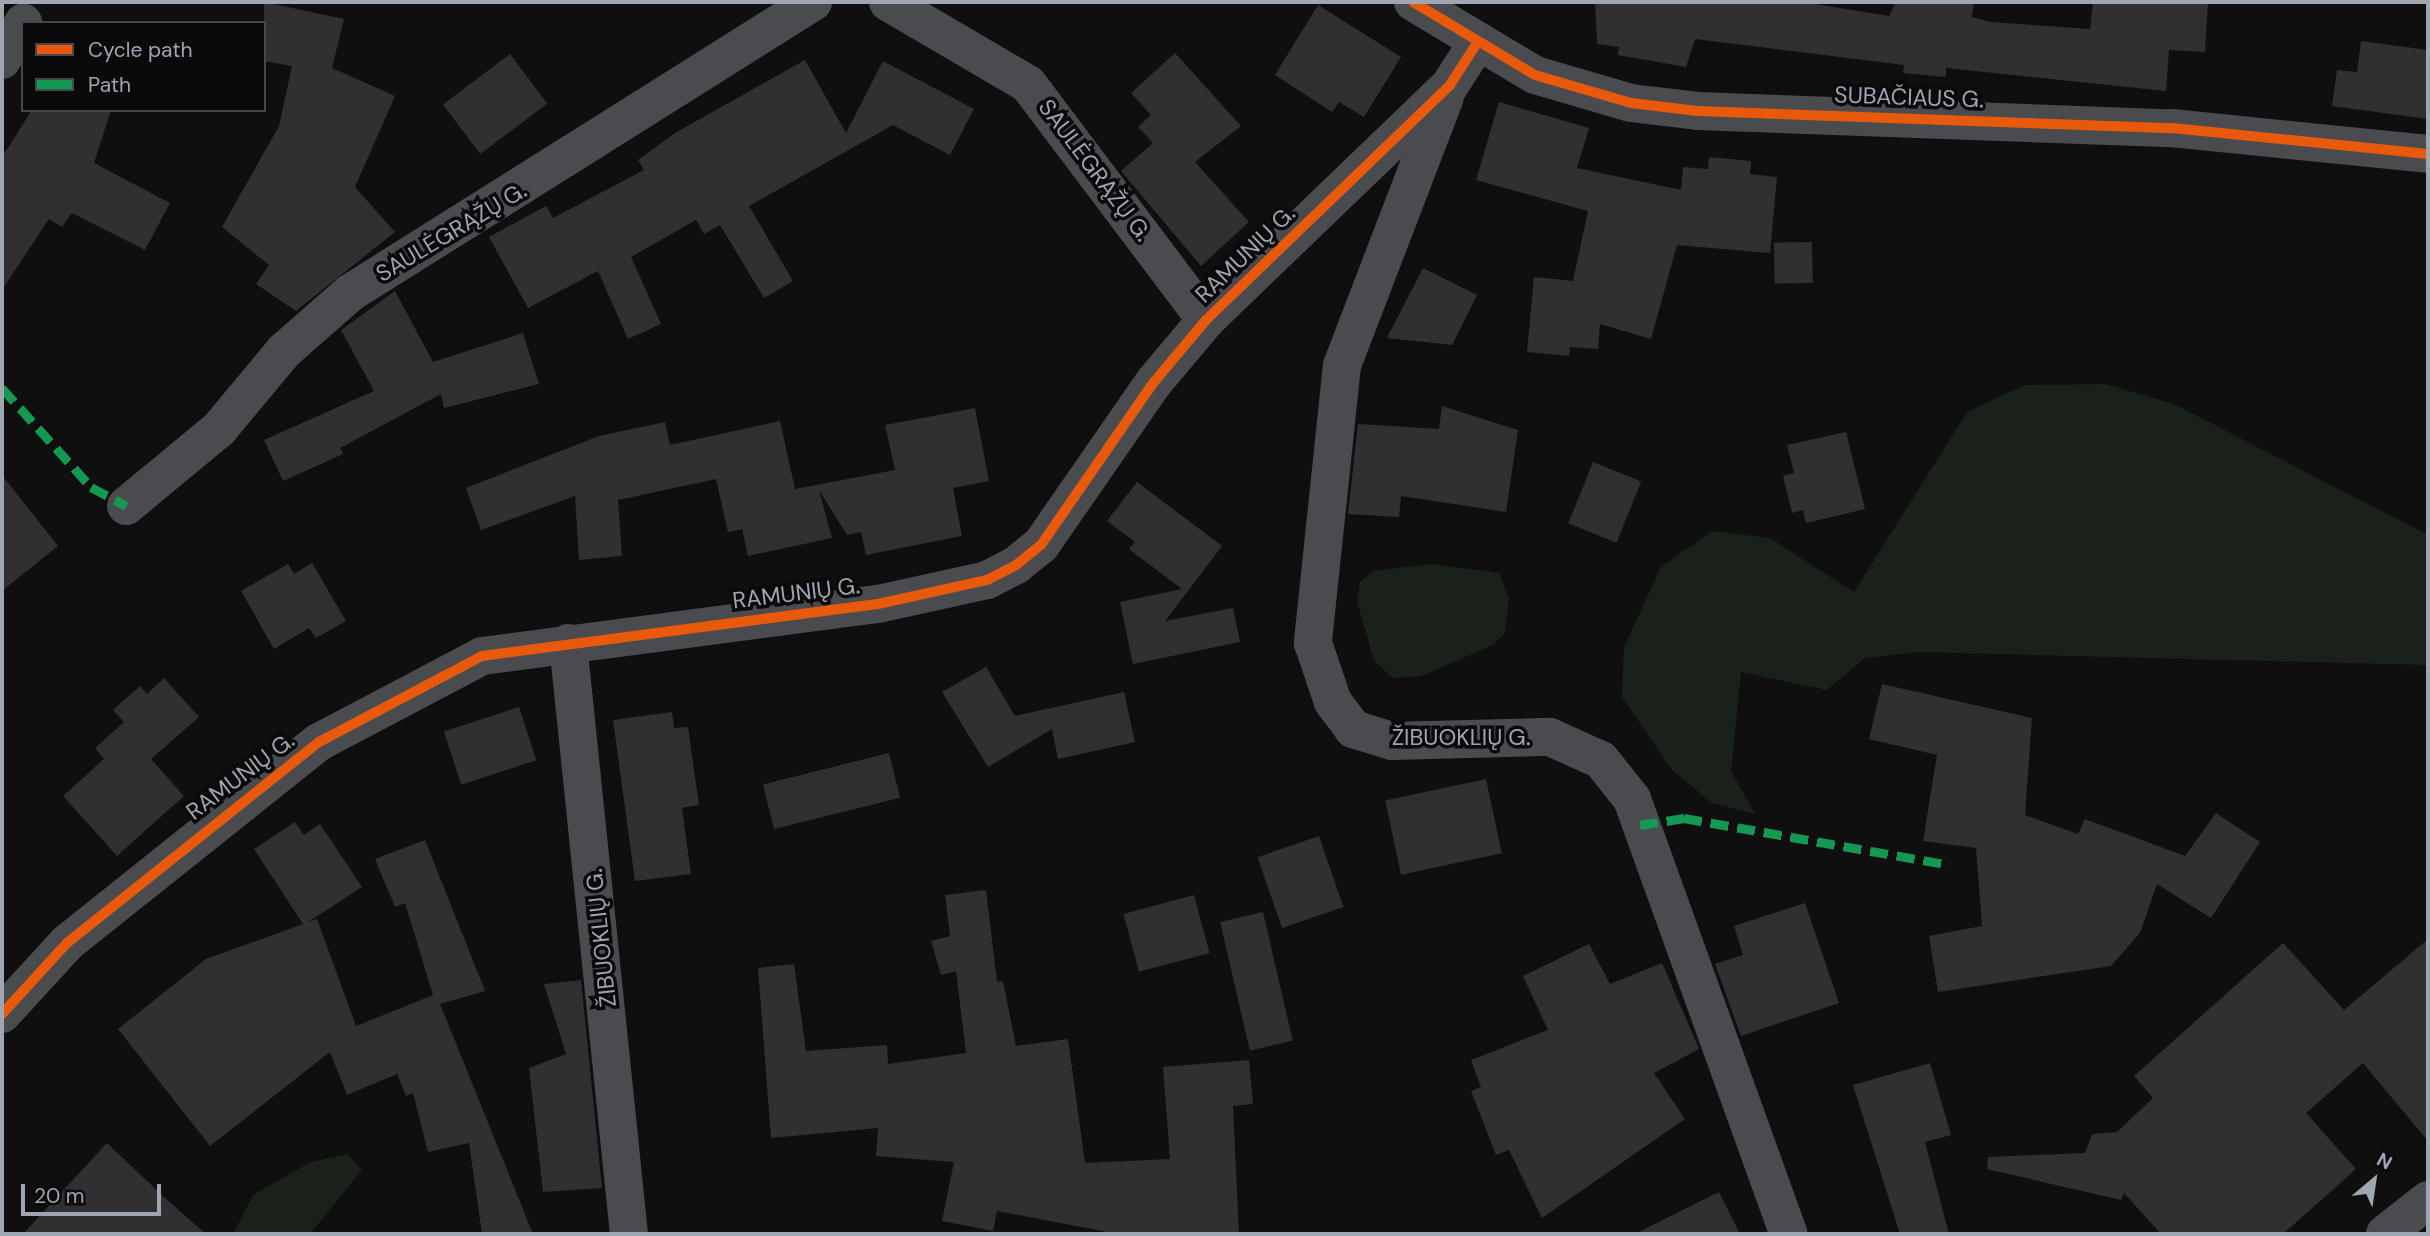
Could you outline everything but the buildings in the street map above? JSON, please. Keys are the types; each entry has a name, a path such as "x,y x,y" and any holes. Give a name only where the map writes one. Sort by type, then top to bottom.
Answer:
{"street":[{"path":"24,21 35,2"},
{"name":"SAULĖGRĄŽŲ G.","path":"126,506 219,429 284,351 350,293 813,2"},
{"name":"SAULĖGRĄŽŲ G.","path":"888,2 1028,84 1206,320"},
{"name":"SUBAČIAUS G.","path":"1413,2 1477,43 1535,75 1596,95 1698,111 2172,128 2428,154"},
{"path":"2,60 21,27"},
{"name":"RAMUNIŲ G.","path":"2,1014 67,943 319,742 482,656 878,604 987,580 1016,565 1041,545 1154,382 1206,320 1450,85 1477,43"},
{"name":"ŽIBUOKLIŲ G.","path":"1450,85 1342,365 1313,643 1333,702 1353,729 1392,741 1550,737 1601,760 1632,799 1789,1234"},
{"name":"ŽIBUOKLIŲ G.","path":"568,643 629,1234"},
{"path":"2385,1234 2428,1200"}],"shaded area":[{"path":"2105,384 2174,404 2428,535 2428,665 1918,652 1865,658 1827,690 1741,672 1731,771 1755,814 1712,803 1672,770 1622,697 1624,647 1661,567 1712,531 1770,538 1854,592 1967,412 2025,385"},
{"path":"1432,564 1499,573 1509,599 1505,633 1493,645 1422,676 1393,678 1374,661 1357,601 1360,582 1373,571"},
{"path":"347,1154 362,1170 310,1234 233,1234 253,1195 310,1162"}],"marked path":[{"path":"2,388 91,487 126,506"},
{"path":"1640,825 1684,818 1950,865"}],"cycle path":[{"path":"1413,2 1535,75 1631,103 1698,111 2172,128 2428,154"},
{"path":"2,1014 67,943 319,742 482,656 878,604 987,580 1016,565 1041,545 1154,382 1206,320 1450,85 1477,43"}]}
